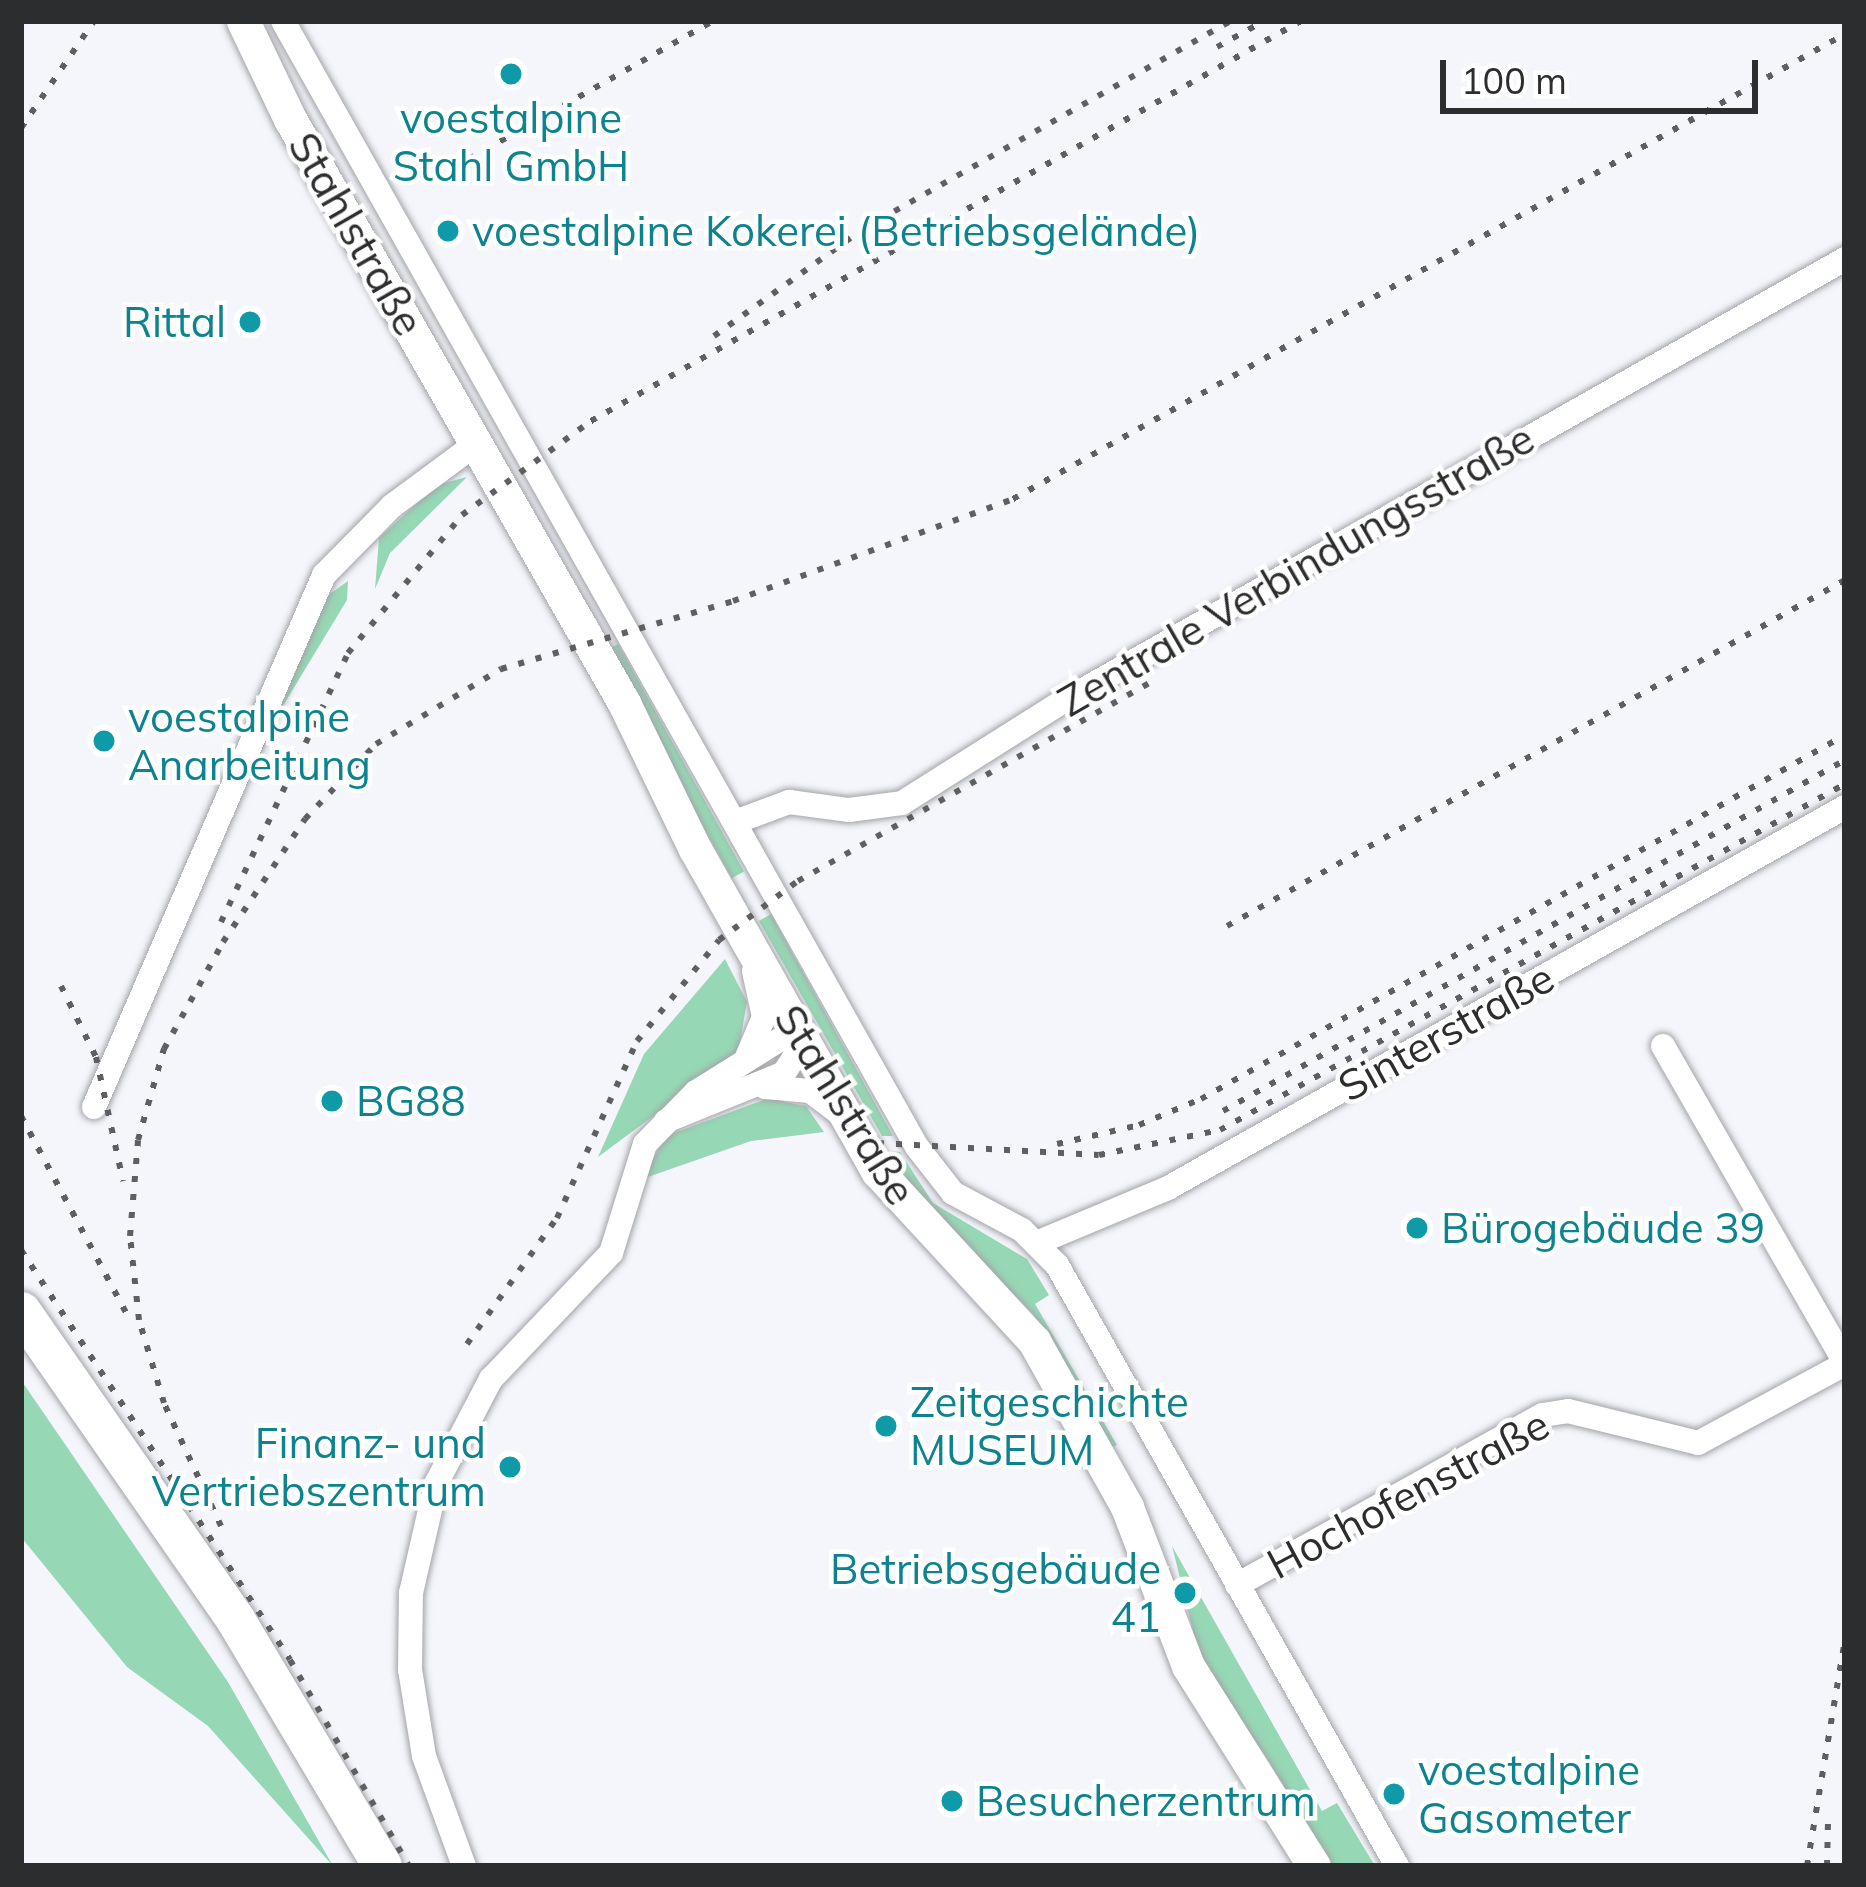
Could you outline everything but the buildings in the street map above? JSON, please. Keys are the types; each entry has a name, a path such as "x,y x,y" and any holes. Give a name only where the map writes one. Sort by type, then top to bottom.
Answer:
{"main road":[{"path":"21,1311 235,1619 382,1866"},
{"path":"21,1356 256,1703 352,1866"}],"street":[{"name":"Stahlstraße","path":"243,21 290,119 477,443 848,1120 894,1196 993,1289 1034,1341 1127,1507 1181,1654 1314,1866"},
{"path":"284,21 934,1174 967,1204 1039,1242 1397,1866"},
{"name":"Zentrale Verbindungsstraße","path":"735,822 789,802 863,810 902,803 1062,702 1845,260"},
{"path":"94,1107 324,575 392,506 477,443"},
{"name":"Sinterstraße","path":"1039,1242 1168,1189 1845,807"},
{"path":"746,939 764,1018 746,1059"},
{"path":"464,1866 413,1702 411,1593 420,1538 444,1466 490,1379 611,1253 632,1170 663,1121 746,1059 800,1035"},
{"path":"757,1088 796,1062 800,1035"},
{"name":"Hochofenstraße","path":"1237,1585 1543,1415 1568,1412 1698,1443 1845,1363 1663,1046"},
{"path":"663,1121 757,1088 789,1083 811,1091 848,1120"}],"green space":[{"path":"467,477 390,553 375,589 379,538 437,485"},
{"path":"348,581 347,600 281,709 197,892 324,598"},
{"path":"618,644 744,871 732,878 606,651"},
{"path":"771,914 893,1136 882,1136 759,921"},
{"path":"725,959 747,1002 738,1053 598,1157 644,1054"},
{"path":"782,1093 784,1102 806,1106 824,1132 751,1141 642,1179 666,1136"},
{"path":"891,1151 900,1152 933,1203 1027,1259 1049,1295 1035,1304 1117,1445 1110,1448 1033,1314 921,1202"},
{"path":"21,1380 228,1682 333,1866 208,1726 127,1667 21,1537"},
{"path":"1172,1546 1322,1811 1337,1803 1375,1866 1328,1866 1267,1758 1202,1667"}],"railway":[{"path":"21,128 94,21"},
{"path":"469,159 713,21"},
{"path":"714,336 863,229 1230,21"},
{"path":"1217,47 1264,21"},
{"path":"221,922 348,653 462,515 591,421 1301,21"},
{"path":"221,1526 164,1403 139,1320 130,1236 138,1140 164,1049 223,942 305,819 376,744 501,669 733,601 1013,499 1845,34"},
{"path":"1227,926 1845,580"},
{"path":"467,1344 557,1218 637,1041 719,940 798,881 1150,683"},
{"path":"1057,1144 1139,1125 1201,1099 1845,735"},
{"path":"1223,1111 1845,760"},
{"path":"860,1142 1099,1155 1220,1130 1845,784"},
{"path":"61,986 96,1057 123,1181"},
{"path":"21,1116 130,1320"},
{"path":"21,1250 290,1660 409,1866"},
{"path":"1807,1866 1845,1640"},
{"path":"1827,1866 1828,1822"}],"place":[{"name":"voestalpine Stahl GmbH","path":"511,74"},
{"name":"voestalpine Kokerei (Betriebsgelände)","path":"448,231"},
{"name":"Rittal","path":"250,322"},
{"name":"voestalpine Anarbeitung","path":"104,741"},
{"name":"BG88","path":"332,1101"},
{"name":"Bürogebäude 39","path":"1417,1228"},
{"name":"Zeitgeschichte MUSEUM","path":"886,1426"},
{"name":"Finanz- und Vertriebszentrum","path":"510,1467"},
{"name":"Betriebsgebäude 41","path":"1185,1593"},
{"name":"voestalpine Gasometer","path":"1394,1794"},
{"name":"Besucherzentrum","path":"952,1801"}]}
